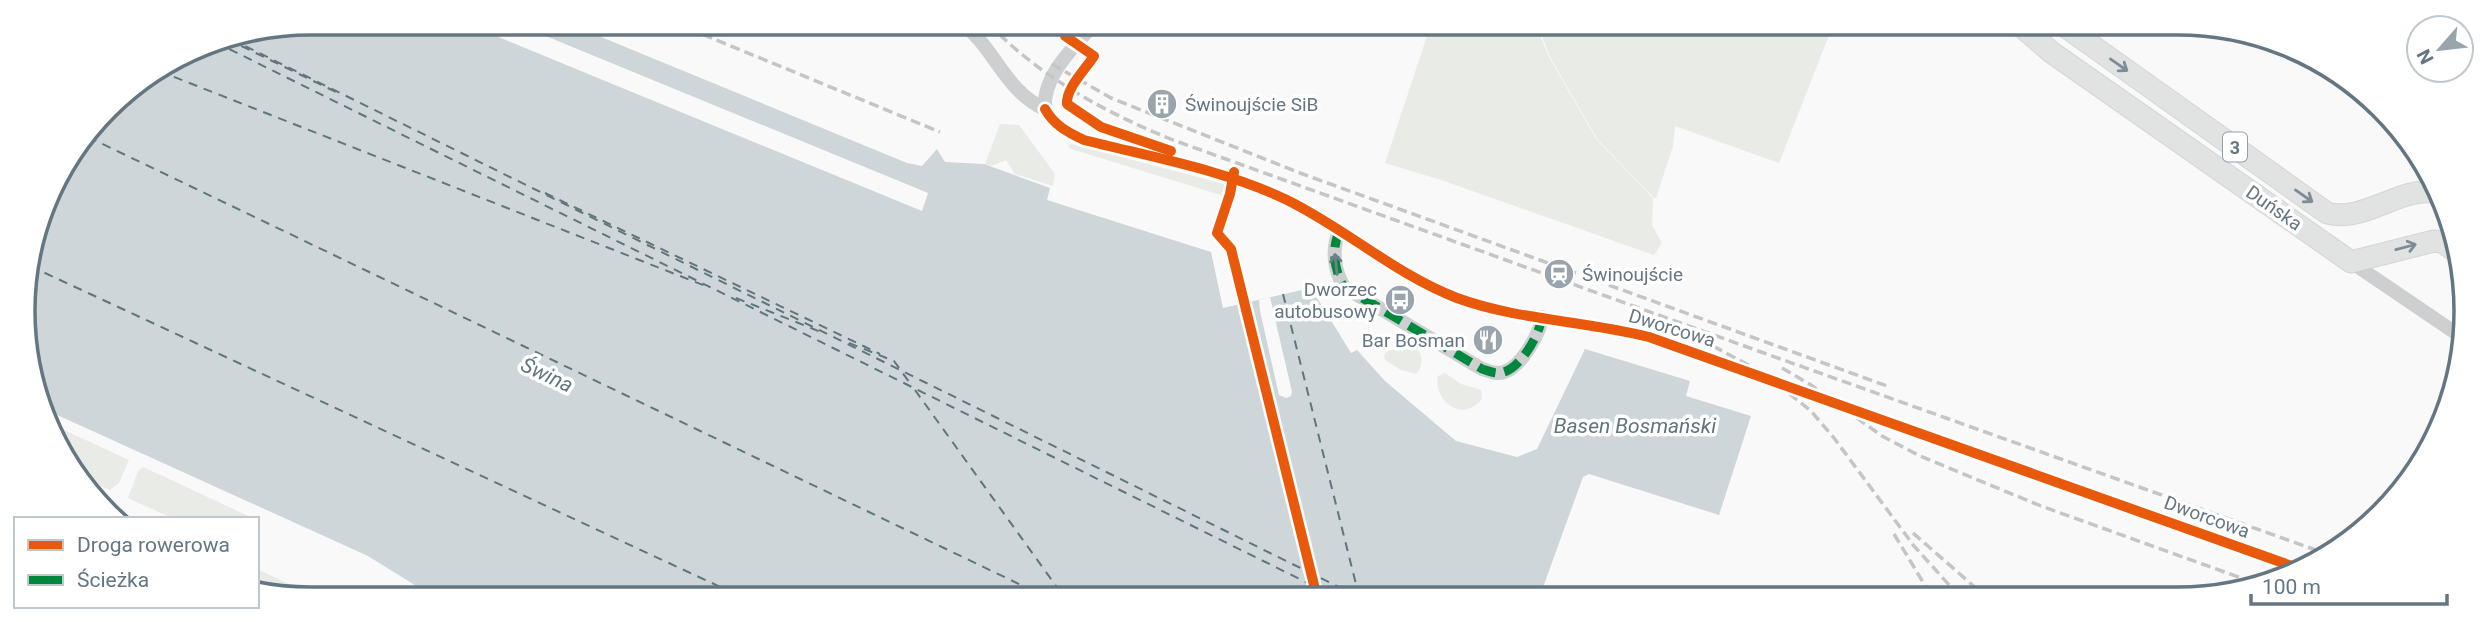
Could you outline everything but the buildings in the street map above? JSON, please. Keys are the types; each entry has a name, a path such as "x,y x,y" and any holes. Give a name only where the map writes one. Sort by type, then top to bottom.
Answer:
{"highway":[{"name":"Duńska","path":"2032,35 2052,52 2351,262"},
{"name":"3","path":"2077,35 2327,213 2347,215 2421,190 2427,191"},
{"path":"2351,262 2434,241 2446,245"}],"street":[{"name":"Dworcowa","path":"973,35 1015,88 1045,109 1055,123 1084,140 1234,179 1285,199 1340,230 1396,268 1456,297 1509,313 1599,325 1661,341 2287,564"},
{"path":"1045,109 1046,92 1053,76 1085,35"},
{"path":"1340,230 1336,238 1335,268 1344,287 1482,369 1497,374 1510,369 1535,339 1542,317"},
{"name":"Duńska","path":"2351,262 2453,331"}],"shaded area":[{"path":"1427,35 1540,35 1550,59 1597,140 1653,198 1652,225 1662,243 1654,255 1385,163"},
{"path":"1541,35 1829,35 1779,163 1675,126 1673,146 1656,198 1598,140 1551,59"},
{"path":"1000,124 1019,125 1055,174 1053,186 1015,174 1006,160 991,166 985,164"},
{"path":"1070,144 1228,185 1224,196 1071,149 1068,146"},
{"path":"1414,347 1421,359 1416,374 1401,370 1385,360 1387,351"},
{"path":"1445,373 1461,384 1481,390 1482,399 1465,409 1450,405 1440,393 1438,384 1438,376"},
{"path":"61,429 129,460 119,483 110,490 95,483"},
{"path":"143,467 251,517 170,517 128,498 138,471"},
{"path":"259,570 294,586 259,582"}],"water":[{"path":"311,35 596,35 907,163 922,166 937,149 945,162 984,164 1050,188 1047,200 1211,252 1223,308 1311,288 1351,353 1357,350 1385,381 1456,441 1517,457 1537,449 1585,349 1690,381 1686,396 1751,416 1719,515 1589,474 1583,477 1543,587 418,587 368,556 55,414 40,365 35,311 40,257 63,189 92,143 129,103 173,72 205,56 257,40"}],"pier":[{"path":"493,35 543,35 928,193 922,211"},
{"path":"1270,297 1292,392 1291,396 1286,398 1279,395 1260,311 1259,300"}],"ferry route":[{"path":"241,44 1339,587"},
{"path":"238,45 338,93"},
{"path":"227,48 1316,587"},
{"path":"169,75 708,287"},
{"path":"94,140 1025,587"},
{"path":"545,193 880,354"},
{"path":"38,270 720,587"},
{"path":"1283,294 1357,587"},
{"path":"736,298 821,332"},
{"path":"1243,303 1314,587"},
{"path":"849,343 894,361 912,386"},
{"path":"915,390 1057,587"}],"railway":[{"path":"704,35 940,132"},
{"path":"1001,35 1030,61 1075,92 1123,118 1173,140 2316,550"},
{"path":"1052,64 1111,98 1300,173 1887,386"},
{"path":"1700,339 1765,374 1811,411 1914,546 1951,587"},
{"path":"1782,368 1811,385 1882,436 1920,456 2041,506 2244,579"},
{"path":"1913,533 1975,587"},
{"path":"1894,534 1926,587"}],"marked path":[{"path":"1340,230 1335,244 1335,259 1344,287 1482,369 1501,373 1517,364 1538,332 1542,317 1536,317"}],"cycle path":[{"path":"1066,35 1094,56 1073,85 1067,104 1101,127 1171,151"},
{"path":"1045,109 1062,128 1084,140 1213,172 1287,200 1413,277 1457,298 1503,311 1649,337 2287,564"},
{"path":"1234,172 1217,233 1231,249 1315,587"}],"place":[{"name":"Świnoujście SiB","path":"1162,104"},
{"name":"Świnoujście","path":"1559,274"},
{"name":"Dworzec autobusowy","path":"1400,300"},
{"name":"Bar Bosman","path":"1488,340"}],"water label":[{"name":"Świna","path":"547,375"},
{"name":"Basen Bosmański","path":"1635,426"}]}
